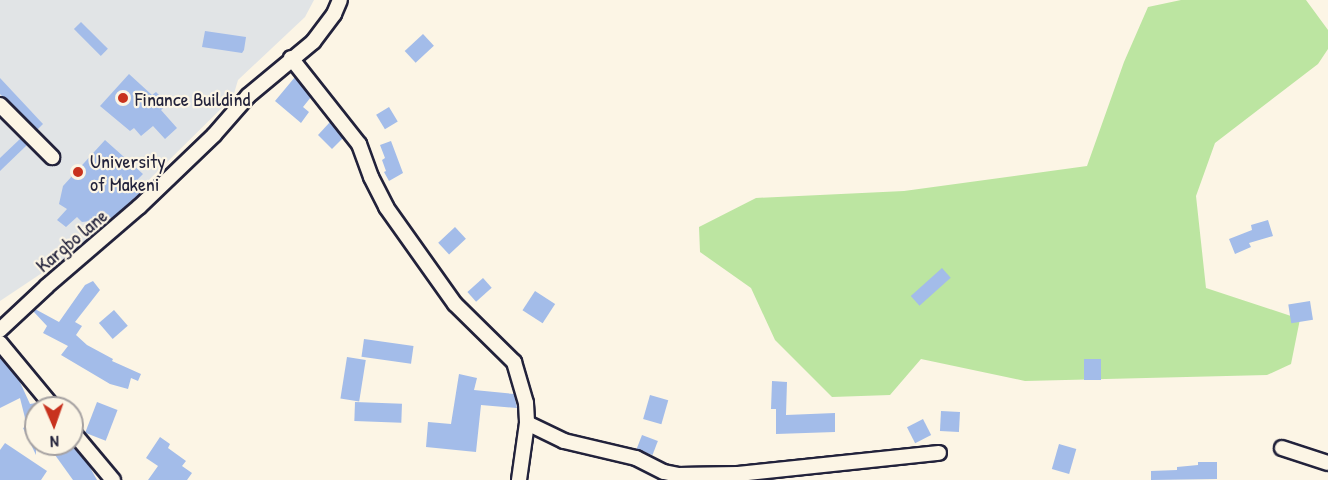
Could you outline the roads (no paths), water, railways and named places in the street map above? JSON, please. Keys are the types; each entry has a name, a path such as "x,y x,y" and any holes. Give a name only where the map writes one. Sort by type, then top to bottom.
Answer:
{"street":[{"name":"Kargbo lane","path":"0,330 47,286 140,207 214,135 248,96 313,42 325,29 340,0"},
{"path":"291,58 359,144 371,177 386,207 455,304 514,362 526,403 527,423 519,480"},
{"path":"0,105 52,157"},
{"path":"0,342 44,396"},
{"path":"527,423 564,441 636,458 664,472 678,475 738,474 939,453"},
{"path":"84,445 113,480"},
{"path":"1282,448 1328,463"}],"place":[{"name":"Finance Buildind","path":"123,98"},
{"name":"University of Makeni","path":"78,172"}]}
